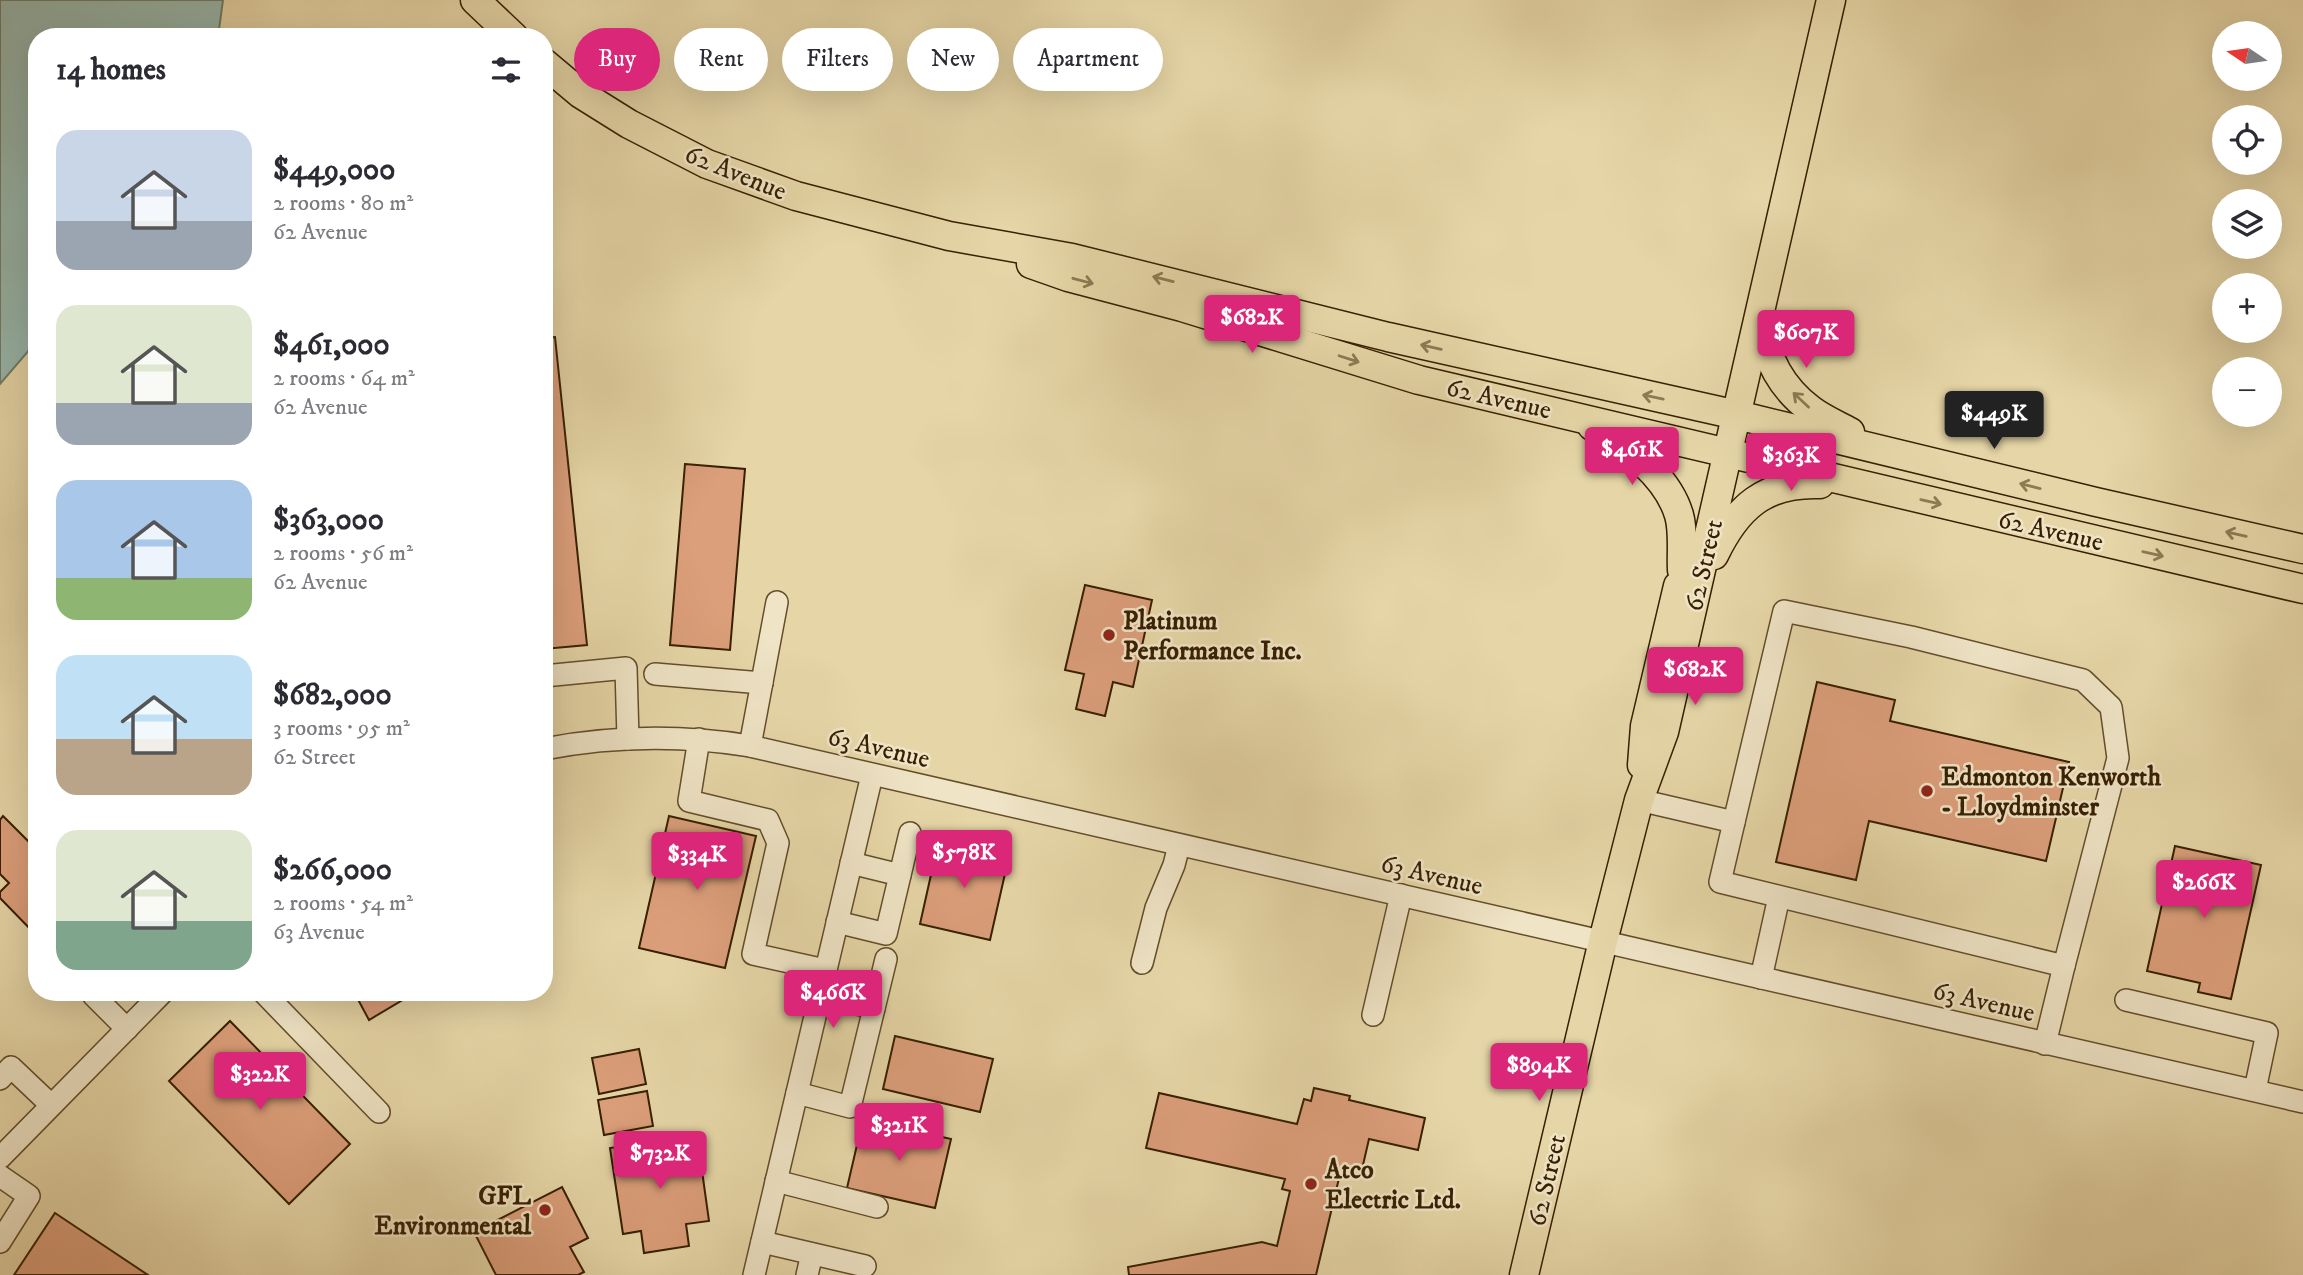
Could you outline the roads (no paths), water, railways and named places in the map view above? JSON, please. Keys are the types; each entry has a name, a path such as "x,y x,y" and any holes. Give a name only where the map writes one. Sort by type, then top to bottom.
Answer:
{"main road":[{"path":"475,0 505,28"},
{"name":"62 Street","path":"1524,1275 1603,941 1639,800 1664,732 1695,598 1720,450 1814,0"},
{"name":"62 Street","path":"1728,413 1769,269 1831,0"},
{"name":"62 Avenue","path":"553,71 581,94 629,124 707,164 796,196 949,236 1068,277 1182,307 1381,369 2303,589"},
{"name":"62 Avenue","path":"949,236 1072,258 1388,337 1728,413 2303,549"},
{"path":"1769,269 1764,335 1769,359 1789,389 1811,410 1880,449"},
{"path":"1572,414 1623,446 1661,483 1679,515 1682,570"},
{"name":"62 Street","path":"1639,800 1645,726 1682,570 1720,450"},
{"path":"1695,598 1724,534 1752,502 1778,488 1797,483 1865,486"}],"street":[{"path":"750,746 777,602"},
{"path":"2045,1044 2118,758 2111,707 2083,680 1911,637 1784,611 1720,882 2064,966"},
{"path":"553,675 626,668 628,739"},
{"path":"655,674 762,683"},
{"name":"63 Avenue","path":"553,749 628,739 699,739 750,746 2303,1102"},
{"path":"699,739 689,801 768,820 778,843 752,954 825,970"},
{"path":"754,1275 872,775"},
{"path":"1639,800 1734,822"},
{"path":"837,922 886,934 910,833"},
{"path":"1142,963 1156,908 1174,865 1179,845"},
{"path":"851,863 900,875"},
{"path":"1373,1015 1401,895"},
{"path":"1761,978 1779,897"},
{"path":"797,1093 850,1107 886,959"},
{"path":"820,995 874,1008"},
{"path":"2126,1000 2267,1033 2255,1090"},
{"path":"99,1001 127,1029"},
{"path":"0,1158 154,1001"},
{"path":"271,1001 379,1112"},
{"path":"4,1069 51,1105"},
{"path":"0,1176 29,1196 0,1242"},
{"path":"776,1181 877,1207"},
{"path":"762,1242 865,1266"},
{"path":"807,1275 812,1254"}],"water":[{"path":"0,0 223,0 219,28 28,28 28,351 0,384"}],"place":[{"name":"Platinum Performance Inc.","path":"1109,635"},
{"name":"Edmonton Kenworth - Lloydminster","path":"1927,791"},
{"name":"Atco Electric Ltd.","path":"1311,1184"},
{"name":"GFL Environmental","path":"545,1210"}]}
